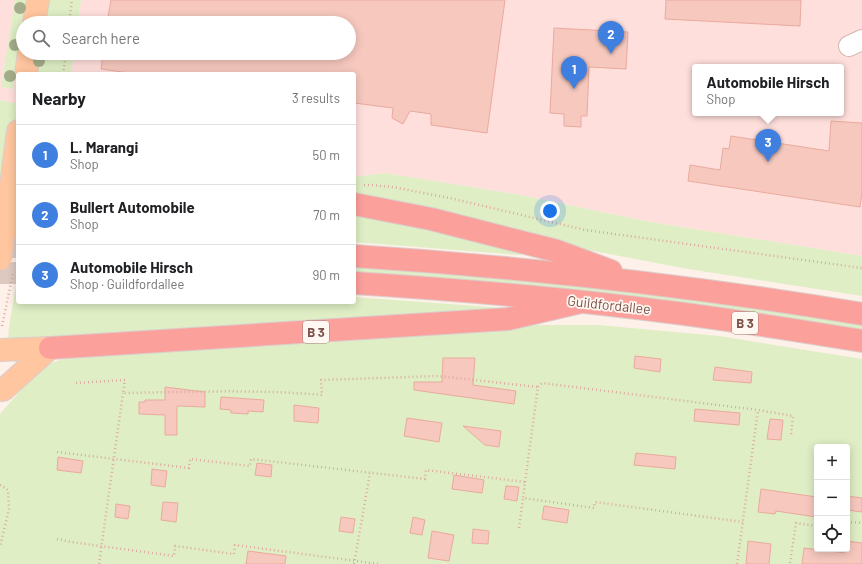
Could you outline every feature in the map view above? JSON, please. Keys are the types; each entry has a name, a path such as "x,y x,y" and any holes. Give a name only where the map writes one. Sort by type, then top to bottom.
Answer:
{"highway":[{"path":"357,195 431,219 557,251 640,282"},
{"name":"Guildfordallee","path":"356,256 445,262 640,282 763,298 862,314"},
{"name":"Guildfordallee","path":"356,283 479,291 628,307 766,325 862,341"},
{"name":"B 3","path":"50,348 508,319 581,302"}],"main road":[{"path":"35,16 38,0"},
{"path":"26,72 29,60"},
{"path":"7,262 8,181 16,141"},
{"path":"2,391 50,348"},
{"name":"B 3","path":"0,350 50,348"}],"path":[{"path":"70,16 72,0"},
{"path":"63,72 65,60"},
{"path":"357,195 371,185 393,187 454,199 586,230 862,268"},
{"path":"2,326 7,262"},
{"path":"123,393 210,391 293,392 322,395 321,380 438,376 538,387"},
{"path":"76,383 125,380 99,564"},
{"path":"519,528 538,387 542,383 758,410 793,416 791,435"},
{"path":"737,564 758,410"},
{"path":"57,452 189,468 190,459 250,466 251,459 425,479 426,470 525,482"},
{"path":"355,562 370,473"},
{"path":"0,486 8,490 9,509 0,547"},
{"path":"523,498 594,508 595,502 743,522"},
{"path":"850,522 862,523"},
{"path":"790,563 796,523 814,526"},
{"path":"57,539 174,556 175,546 234,554 235,545 379,564"}],"shaded area":[{"path":"0,0 15,0 1,87 13,88 18,60 21,60 18,72 16,72 16,104 0,100"},
{"path":"81,0 862,0 862,256 645,221 521,195 385,173 356,177 356,72 71,72 73,60 356,60 356,16 79,16"}],"green space":[{"path":"15,0 28,0 25,16 16,16 16,60 18,60 13,89 1,87"},
{"path":"45,0 81,0 79,16 43,16"},
{"path":"36,60 73,60 71,72 34,72"},
{"path":"0,100 16,104 16,230 0,230"},
{"path":"385,173 521,195 645,221 862,256 862,296 688,269 551,243 519,255 356,242 356,177"},
{"path":"356,265 615,288 862,323 862,330 489,282 356,272"},
{"path":"16,286 16,304 356,304 356,297 503,308 503,313 8,341"},
{"path":"535,325 598,325 719,336 862,359 862,564 0,564 0,414 19,392 46,365 77,354"}],"building":[{"path":"111,0 505,0 487,133 431,125 431,114 410,111 403,124 392,118 393,108 356,103 356,72 122,72 101,69 102,60 356,60 356,16 108,16"},
{"path":"666,0 801,0 800,26 665,19"},
{"path":"554,28 628,32 626,69 589,67 587,116 581,116 581,127 564,126 564,114 550,113"},
{"path":"831,121 862,123 862,192 860,207 688,181 690,165 720,170 723,148 729,149 731,136 829,151"},
{"path":"635,356 661,359 660,372 634,368"},
{"path":"443,358 475,358 473,385 516,391 514,404 414,390 414,382 442,382"},
{"path":"715,367 752,372 751,383 713,380"},
{"path":"165,387 205,392 205,407 177,406 177,435 165,435 165,415 139,414 139,402 145,402 145,400 165,400"},
{"path":"221,397 264,400 263,412 248,411 248,414 231,413 231,410 220,409"},
{"path":"294,405 319,408 318,423 294,421"},
{"path":"695,409 740,413 739,425 694,421"},
{"path":"407,418 442,423 439,442 404,436"},
{"path":"770,419 783,420 781,440 767,439"},
{"path":"463,426 501,431 499,447 485,445"},
{"path":"636,453 676,457 675,469 634,465"},
{"path":"58,457 83,461 81,473 57,470"},
{"path":"257,463 272,465 271,477 255,475"},
{"path":"152,469 167,471 165,487 151,485"},
{"path":"454,475 484,480 482,493 452,489"},
{"path":"506,486 519,487 517,501 504,499"},
{"path":"761,489 814,497 814,517 776,511 775,514 758,512"},
{"path":"850,496 862,498 862,512 850,510"},
{"path":"163,502 178,503 176,522 161,520"},
{"path":"116,504 130,506 128,519 115,517"},
{"path":"544,506 569,510 567,523 542,519"},
{"path":"341,517 355,519 353,533 339,531"},
{"path":"413,517 425,520 422,535 410,533"},
{"path":"473,529 489,531 488,544 472,543"},
{"path":"432,531 454,535 449,561 428,558"},
{"path":"748,541 771,544 769,564 746,564"},
{"path":"850,541 862,543 862,564 802,564 804,548 814,549 814,552 850,552"},
{"path":"248,551 286,556 285,564 246,564"}],"tunnel":[{"path":"0,247 16,247"},
{"path":"0,273 16,273"}],"place":[{"name":"Bullert Automobile","path":"611,54"},
{"name":"L. Marangi","path":"574,89"},
{"name":"Automobile Hirsch","path":"768,162"}]}
